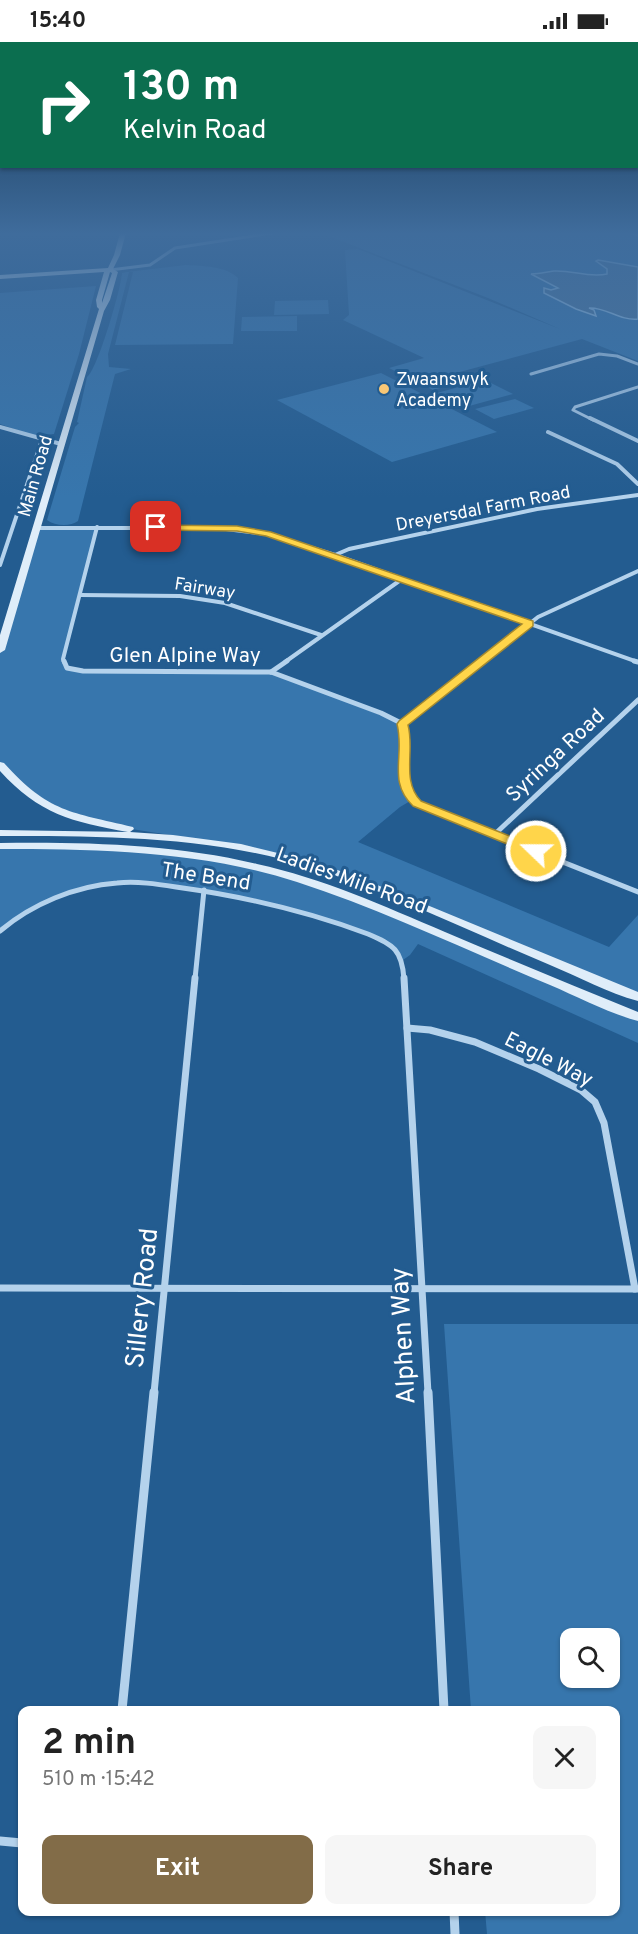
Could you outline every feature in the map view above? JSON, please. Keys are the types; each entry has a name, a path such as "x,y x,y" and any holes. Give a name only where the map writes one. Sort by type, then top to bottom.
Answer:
{"main road":[{"name":"Main Road","path":"0,650 4,623 37,528 97,321"},
{"path":"0,765 22,790 38,802 63,815 112,826 205,841"},
{"name":"Ladies Mile Road","path":"0,833 122,835 205,841 274,854 336,873 638,998"},
{"name":"Ladies Mile Road","path":"0,846 109,847 167,851 279,872 367,904 638,1017"}],"street":[{"path":"531,374 599,354 617,356 638,364"},
{"path":"637,439 577,413 573,408 638,387"},
{"path":"0,427 61,444"},
{"path":"548,432 617,464 638,484"},
{"path":"0,565 42,440"},
{"name":"Dreyersdal Farm Road","path":"335,555 349,549 526,511 638,495"},
{"name":"Glen Alpine Way","path":"97,527 63,659 67,668 83,671 271,672 381,713 403,724"},
{"path":"37,528 237,529 282,537 638,662"},
{"path":"0,539 8,539"},
{"path":"638,571 529,623 403,724 406,738 404,789 412,800 421,806 638,892"},
{"path":"271,672 402,579"},
{"name":"Fairway","path":"80,595 159,595 217,601 321,635"},
{"name":"Syringa Road","path":"495,834 638,700"},
{"name":"The Bend","path":"0,931 10,921 37,908 96,885 142,883 204,890 259,901 381,940 398,952 403,960"},
{"name":"Sillery Road","path":"122,1706 204,890"},
{"name":"Alphen Way","path":"403,960 419,1206 444,1706"},
{"name":"Eagle Way","path":"407,1028 442,1031 471,1039 581,1090 595,1102 604,1123 637,1289"},
{"path":"0,1288 637,1289"},
{"path":"0,1841 18,1843"},
{"path":"454,1916 454,1934"}],"shaded area":[{"path":"0,321 87,321 54,434 34,436 0,424"},
{"path":"110,321 116,321 108,354 109,367 131,369 115,374 78,521 58,525 47,520 75,427 79,423 77,422 87,377 102,346"},
{"path":"121,321 235,321 233,344 115,345"},
{"path":"242,321 297,321 297,331 241,331"},
{"path":"346,321 541,321 560,329 542,321 638,321 638,361 582,339 456,373 469,380 433,390 389,368 424,358"},
{"path":"381,373 497,432 392,462 277,400"},
{"path":"485,380 513,394 462,408 433,394"},
{"path":"515,399 534,408 494,419 475,409"},
{"path":"97,527 63,662 73,670 271,672 403,724 404,782 412,800 400,807 358,842 609,947 638,915 638,997 327,869 228,844 112,826 63,815 0,765 0,651 37,528"},
{"path":"0,846 167,851 306,880 638,1017 638,1043 418,944 403,960 387,946 359,932 283,908 203,891 138,883 95,887 49,901 0,931"},
{"path":"444,1324 638,1324 638,1934 487,1934 485,1916 620,1916 620,1706 471,1706"}],"place":[{"name":"Zwaanswyk Academy","path":"384,389"}],"route":[{"path":"156,527 237,529 282,537 529,623 403,724 406,738 404,789 417,804 536,851"}]}
